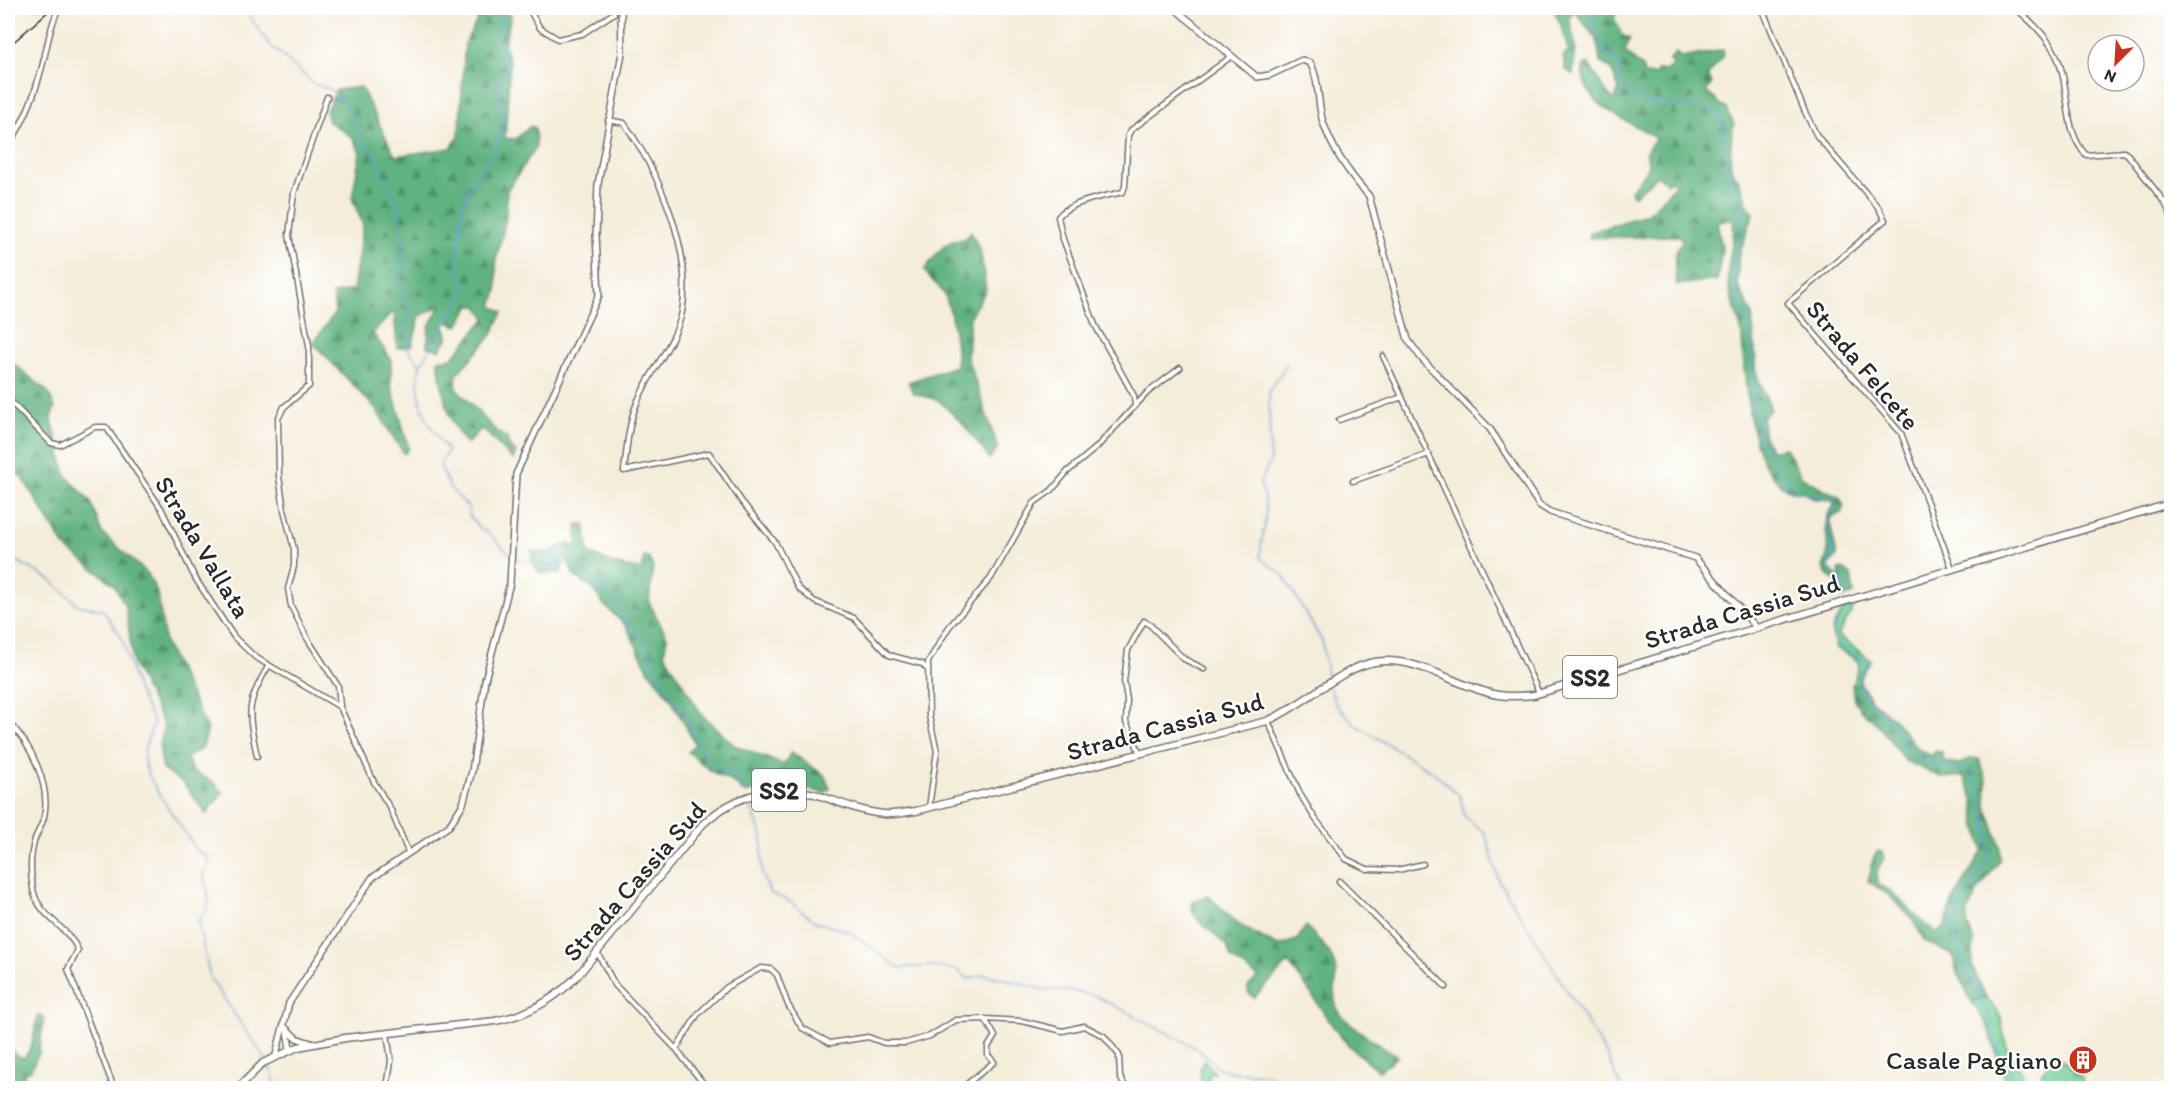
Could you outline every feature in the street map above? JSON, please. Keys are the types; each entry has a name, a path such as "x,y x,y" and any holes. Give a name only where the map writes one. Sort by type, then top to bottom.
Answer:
{"main road":[{"path":"1174,8 1250,72 1264,78 1302,60 1310,63 1323,122 1354,179 1369,196 1408,340 1422,359 1490,429 1539,505 1550,512 1695,558 1756,627"},
{"path":"290,1049 283,1021 289,1003 372,878 449,826 463,804 472,771 485,680 510,583 513,561 514,486 518,467 598,300 598,184 622,53 621,10"},
{"name":"Strada Cassia Sud","path":"238,1089 263,1064 290,1049 313,1043 386,1033 495,1021 525,1013 560,993 703,824 721,808 746,797 769,791 794,790 883,814 929,807 1267,721 1288,712 1344,676 1375,662 1396,662 1498,695 1539,693 2172,502"},
{"path":"284,1031 300,1041 313,1043"},
{"path":"273,1057 284,1031"}],"street":[{"path":"35,8 42,8"},
{"path":"8,146 23,124 40,76 49,33 59,8"},
{"path":"528,8 540,28 558,39 582,34 621,10"},
{"path":"609,8 614,13"},
{"name":"Strada Felcete","path":"1762,8 1817,136 1878,207 1885,220 1788,303 1901,433 1952,568"},
{"path":"2015,8 2051,45 2058,59 2072,127 2080,148 2086,155 2124,152 2165,203 2172,217"},
{"path":"1135,406 1134,396 1102,341 1087,306 1058,217 1064,211 1101,195 1123,192 1128,135 1131,130 1233,56"},
{"path":"327,97 294,193 289,235 309,346 309,386 284,407 278,419 279,476 284,510 294,549 294,566 288,589 291,606 307,638 338,686 340,707 374,782 390,808 408,852"},
{"path":"608,120 624,123 657,179 679,246 683,290 682,314 654,373 637,402 631,420 624,471 709,453 742,502 775,542 798,588 814,601 854,618 889,655 922,664 927,669"},
{"path":"1383,356 1539,693"},
{"path":"929,807 937,751 928,716 928,662 949,627 991,578 1034,503 1052,490 1067,472 1097,447 1152,388 1180,368"},
{"path":"1338,420 1402,397"},
{"name":"Strada Vallata","path":"8,399 51,443 60,445 95,427 106,427 161,508 195,578 225,625 255,657 340,707"},
{"path":"1353,481 1428,454"},
{"path":"1140,753 1126,722 1127,700 1124,681 1128,650 1144,621 1184,659 1204,669"},
{"path":"257,756 249,717 250,701 269,665"},
{"path":"1267,721 1300,794 1314,817 1346,859 1367,869 1398,870 1422,864"},
{"path":"8,722 15,729 41,773 46,805 31,854 33,888 38,905 72,937 78,950 68,969 114,1089"},
{"path":"1339,881 1446,987"},
{"path":"597,952 615,985 676,1049 707,1089"},
{"path":"676,1049 698,1014 720,994 761,968 771,969 777,975 792,1015 802,1028 830,1043 868,1037 884,1043 906,1043 930,1036 956,1020 1022,1021 1063,1031 1084,1026 1104,1036 1119,1055 1120,1077 1126,1089"},
{"path":"962,1089 993,1065 988,1055 988,1047 995,1036 985,1019"},
{"path":"386,1033 391,1045 387,1089"}],"green space":[{"path":"484,8 496,8 511,16 504,45 510,62 505,138 515,139 531,126 535,128 536,147 507,191 506,219 496,260 497,291 492,306 503,312 491,336 457,374 456,388 496,431 508,439 509,446 516,452 513,460 482,428 467,444 454,425 443,394 438,360 452,358 486,318 478,306 470,306 458,326 447,322 444,327 448,337 440,350 427,347 429,326 441,305 420,316 412,346 397,348 394,311 373,333 391,359 391,385 409,449 404,454 375,408 313,343 335,313 333,294 353,290 363,225 352,198 360,153 353,138 328,121 326,111 336,90 361,87 395,156 451,148 459,136 465,43"},
{"path":"1553,8 1619,8 1614,18 1623,36 1630,39 1625,52 1642,67 1644,74 1655,75 1658,70 1666,71 1674,65 1669,60 1676,53 1682,58 1723,50 1723,57 1708,75 1712,83 1706,92 1727,109 1734,125 1731,167 1753,214 1738,258 1738,285 1752,314 1757,375 1771,409 1762,418 1765,439 1771,451 1785,448 1802,477 1839,497 1844,506 1841,513 1829,518 1837,556 1829,565 1829,569 1841,578 1839,570 1843,569 1851,575 1854,594 1841,598 1836,581 1826,574 1823,567 1828,550 1827,521 1834,504 1833,500 1815,499 1807,493 1789,490 1775,479 1764,463 1756,444 1747,398 1741,330 1729,287 1728,272 1733,220 1717,221 1722,250 1717,280 1677,285 1675,262 1676,251 1682,242 1680,236 1589,238 1589,233 1649,213 1676,184 1671,179 1667,183 1657,175 1634,196 1631,191 1649,166 1646,152 1656,138 1608,110 1589,92 1584,79 1583,65 1588,63 1608,95 1614,99 1619,89 1611,69 1600,62 1597,40 1574,10 1570,20 1576,51 1573,75 1566,70 1563,57 1565,53 1569,54 1561,25"},
{"path":"971,231 981,253 986,290 970,316 967,357 998,448 990,459 963,424 938,400 913,393 908,382 956,366 955,338 948,306 942,291 927,275 925,269 946,245 965,239"},
{"path":"8,359 48,392 55,408 51,417 66,475 91,502 102,533 148,574 158,595 165,643 208,730 202,749 187,757 192,771 212,781 223,792 206,814 183,783 163,770 159,745 164,726 133,664 126,607 114,585 65,547 22,477 8,467"},
{"path":"577,524 585,524 589,553 613,564 642,570 644,556 648,557 653,567 649,602 667,637 664,653 702,715 734,745 784,765 791,752 824,775 830,789 824,793 794,788 774,788 744,793 736,784 711,771 688,752 695,744 671,699 649,671 626,626 603,604 594,589 574,576 567,559 563,559 561,573 540,573 532,563 532,551 548,552 569,543 577,547"},
{"path":"1855,606 1838,635 1871,660 1860,678 1861,684 1852,685 1859,666 1857,660 1836,648 1832,633 1842,609"},
{"path":"1861,684 1871,700 1894,719 1918,749 1932,756 1935,751 1942,752 1944,762 1960,764 1971,758 1979,759 1987,782 1986,805 2000,846 2000,860 1977,892 1967,913 1967,923 1974,941 1972,966 1986,997 1972,1002 1957,973 1953,956 1925,941 1911,918 1890,896 1868,881 1875,854 1878,851 1882,852 1884,858 1877,872 1878,885 1890,890 1935,933 1945,926 1951,904 1983,850 1976,823 1974,801 1964,776 1943,778 1905,761 1878,725 1861,710 1854,700 1852,685"},
{"path":"1208,895 1239,925 1278,946 1297,940 1306,926 1325,947 1335,965 1335,1003 1341,1015 1364,1035 1398,1056 1379,1071 1361,1057 1339,1035 1288,963 1254,998 1248,992 1248,987 1258,977 1231,958 1227,946 1193,913 1191,903"},
{"path":"1986,997 2000,1015 2007,1049 2023,1073 2024,1088 2008,1088 1987,1025 1972,1002"},
{"path":"38,1015 44,1018 39,1053 30,1071 26,1071 20,1088 8,1088 8,1042 15,1055 24,1058 31,1048"},
{"path":"2057,1057 2082,1078 2083,1088 2035,1088 2049,1061"},
{"path":"1204,1060 1215,1073 1209,1074 1209,1088 1202,1088 1200,1068"}],"waterway":[{"path":"250,8 250,17 270,45 314,84 330,89 352,112 367,150 374,152 382,175 397,204 404,246 401,289 410,312 407,325 408,349 420,364 420,400 427,421 448,450 440,465 450,488 468,507 469,515 479,528 487,532 510,554"},
{"path":"421,364 461,299 465,286 458,269 462,207 470,186 493,154 500,137 503,121 497,84 508,67 506,57 496,42 503,16 502,8"},
{"path":"1587,8 1605,51 1619,65 1621,82 1628,94 1654,103 1703,108 1717,113 1723,127 1728,174 1742,204 1743,236 1733,266 1739,300 1752,334 1754,399 1759,436 1791,489 1838,502 1827,528 1834,555 1826,565 1843,581 1845,599"},
{"path":"1287,364 1269,391 1270,462 1260,482 1266,513 1260,558 1283,575 1322,641 1328,681"},
{"path":"8,556 51,580 78,605 103,610 122,638 137,689 154,723 145,750 146,768 158,791 197,851 207,856 209,864 203,875 209,900 206,910 198,921 210,978 266,1060"},
{"path":"513,557 521,561 570,563 585,581 611,596 624,619 645,641 656,669 671,696 683,709 709,764 733,776 745,793"},
{"path":"1845,604 1833,635 1843,650 1868,662 1858,678 1865,697 1887,719 1906,746 1920,758 1936,764 1971,771 1975,778 1987,827 1989,855 1982,873 1957,910 1954,932 1965,967 1991,1021 1997,1049 2012,1072 2014,1088"},
{"path":"1329,686 1336,705 1356,725 1433,772 1460,796 1465,817 1485,833 1499,881 1608,1057 1621,1088"},
{"path":"748,800 762,836 762,873 770,893 789,901 816,922 850,932 899,968 934,966 957,970 968,979 983,975 1041,989 1074,991 1096,996 1198,1049 1219,1068 1234,1072 1264,1074 1302,1088"},
{"path":"269,1064 277,1088"}],"railway":[{"path":"8,47 52,8"}],"place":[{"name":"Casale Pagliano","path":"2083,1060"}]}
